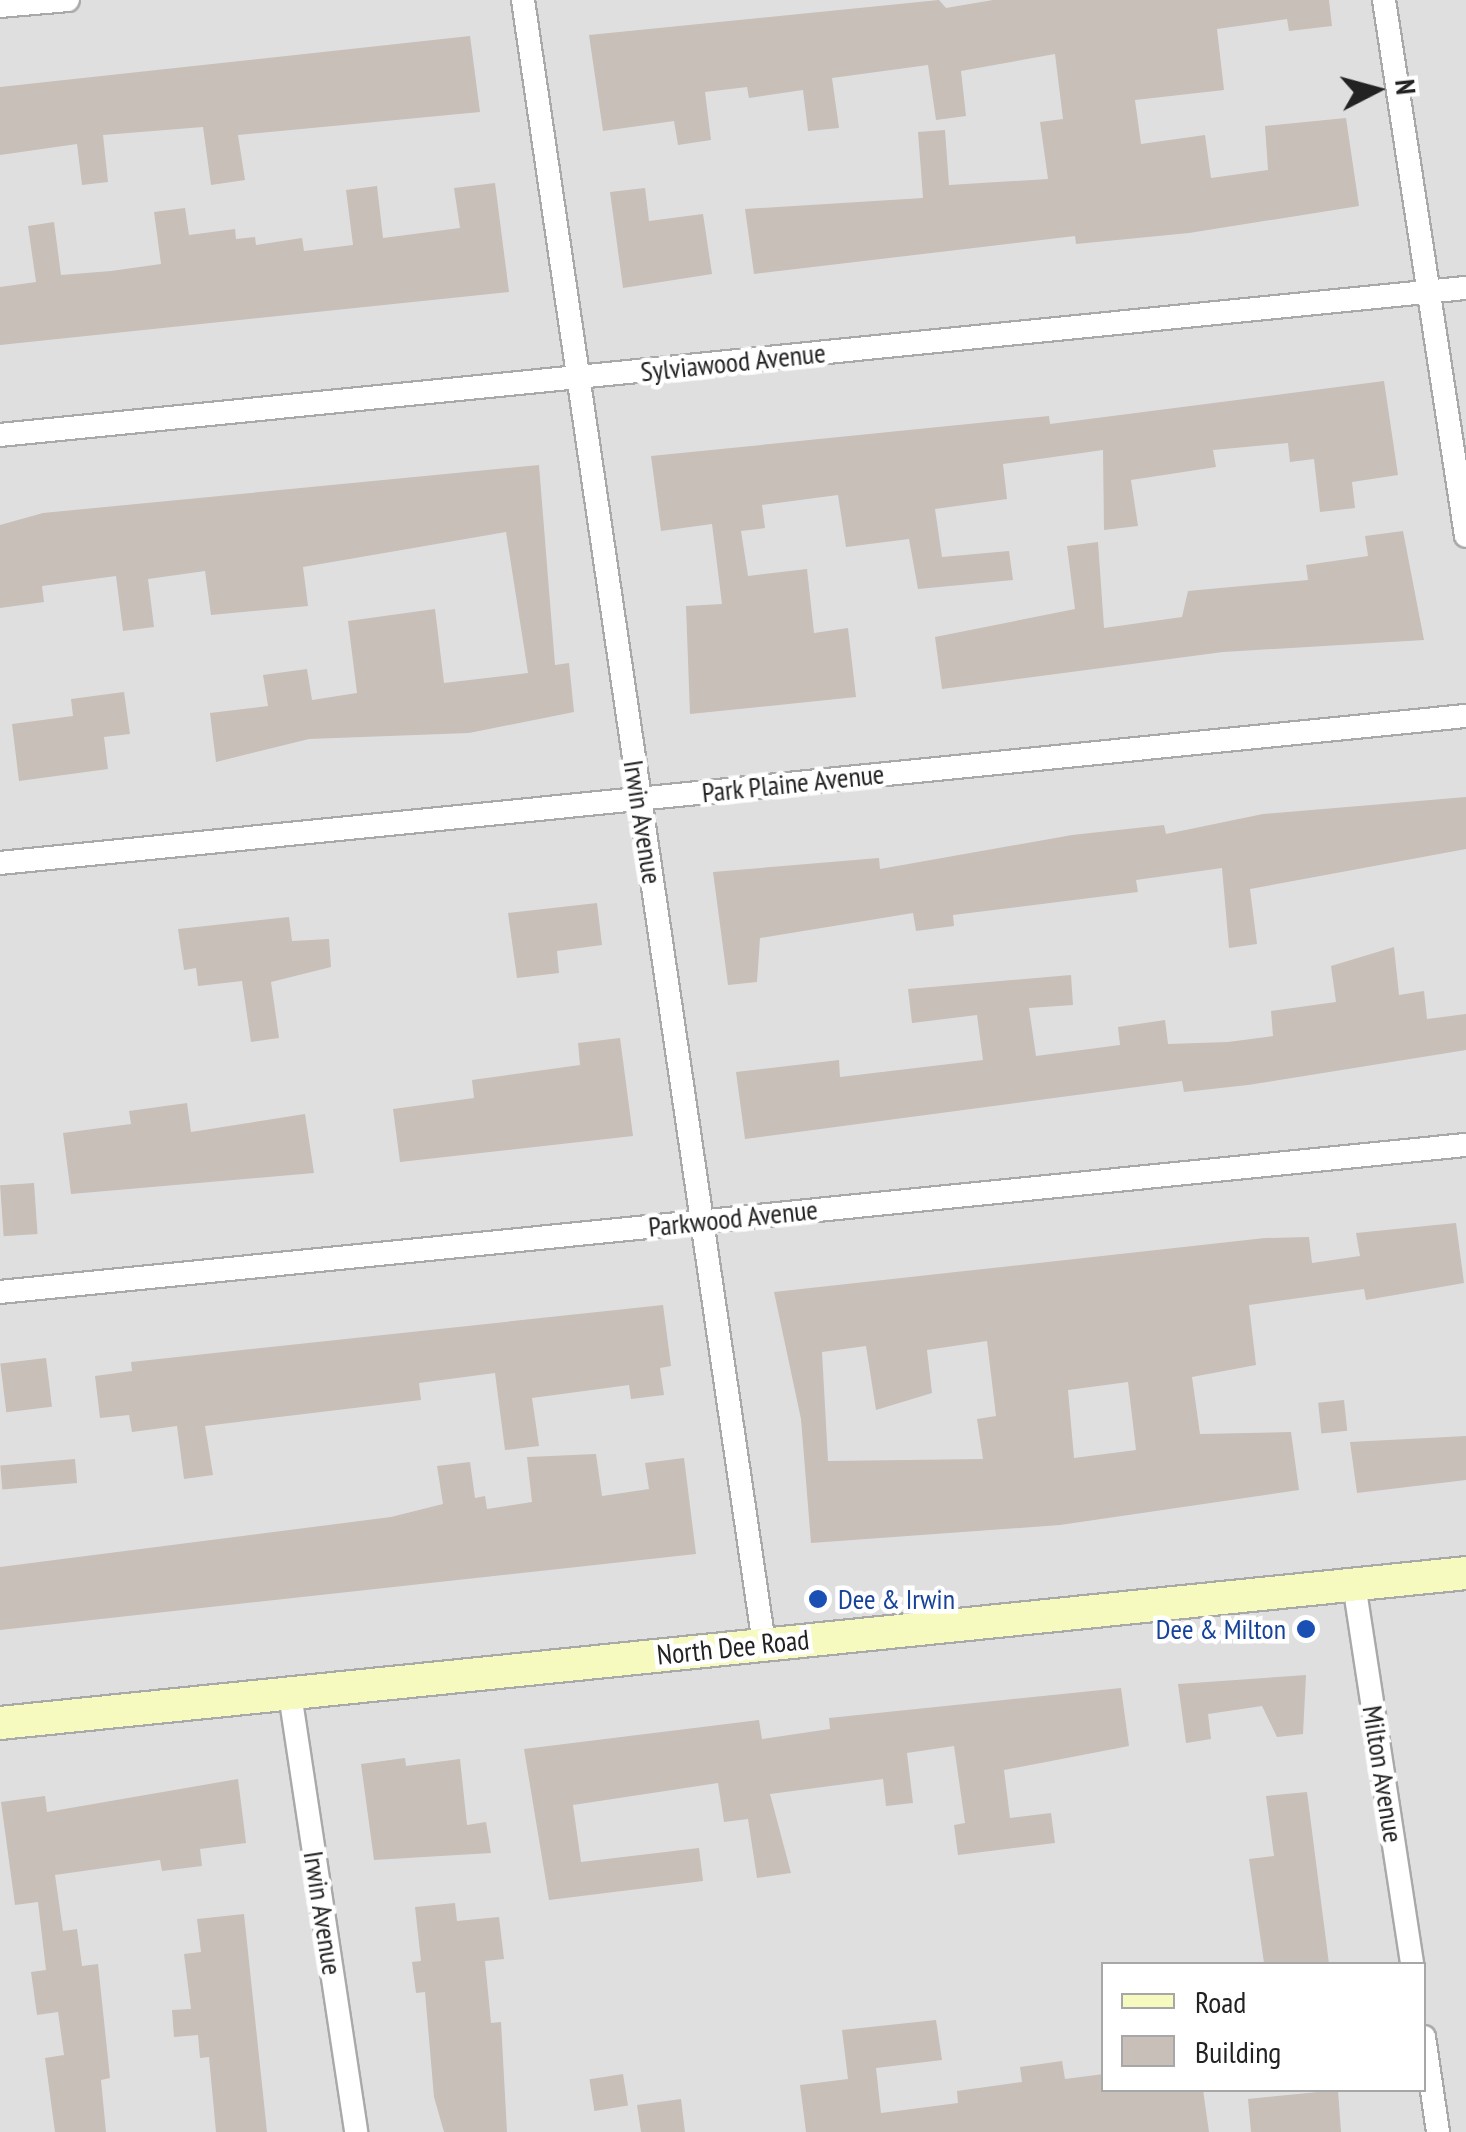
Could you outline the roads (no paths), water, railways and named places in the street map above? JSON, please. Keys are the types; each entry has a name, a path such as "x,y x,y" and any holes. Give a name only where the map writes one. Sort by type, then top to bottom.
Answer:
{"main road":[{"name":"North Dee Road","path":"0,1722 1466,1573"}],"street":[{"path":"0,6 68,0"},
{"name":"Irwin Avenue","path":"523,0 764,1643"},
{"path":"1384,0 1466,536"},
{"name":"Sylviawood Avenue","path":"0,435 1466,288"},
{"name":"Park Plaine Avenue","path":"0,863 1466,716"},
{"name":"Parkwood Avenue","path":"0,1292 1466,1145"},
{"name":"Milton Avenue","path":"1354,1584 1412,1962"},
{"name":"Irwin Avenue","path":"290,1694 356,2132"},
{"path":"1426,2051 1438,2132"}],"place":[{"name":"Dee & Irwin","path":"818,1599"},
{"name":"Dee & Milton","path":"1306,1629"}]}
